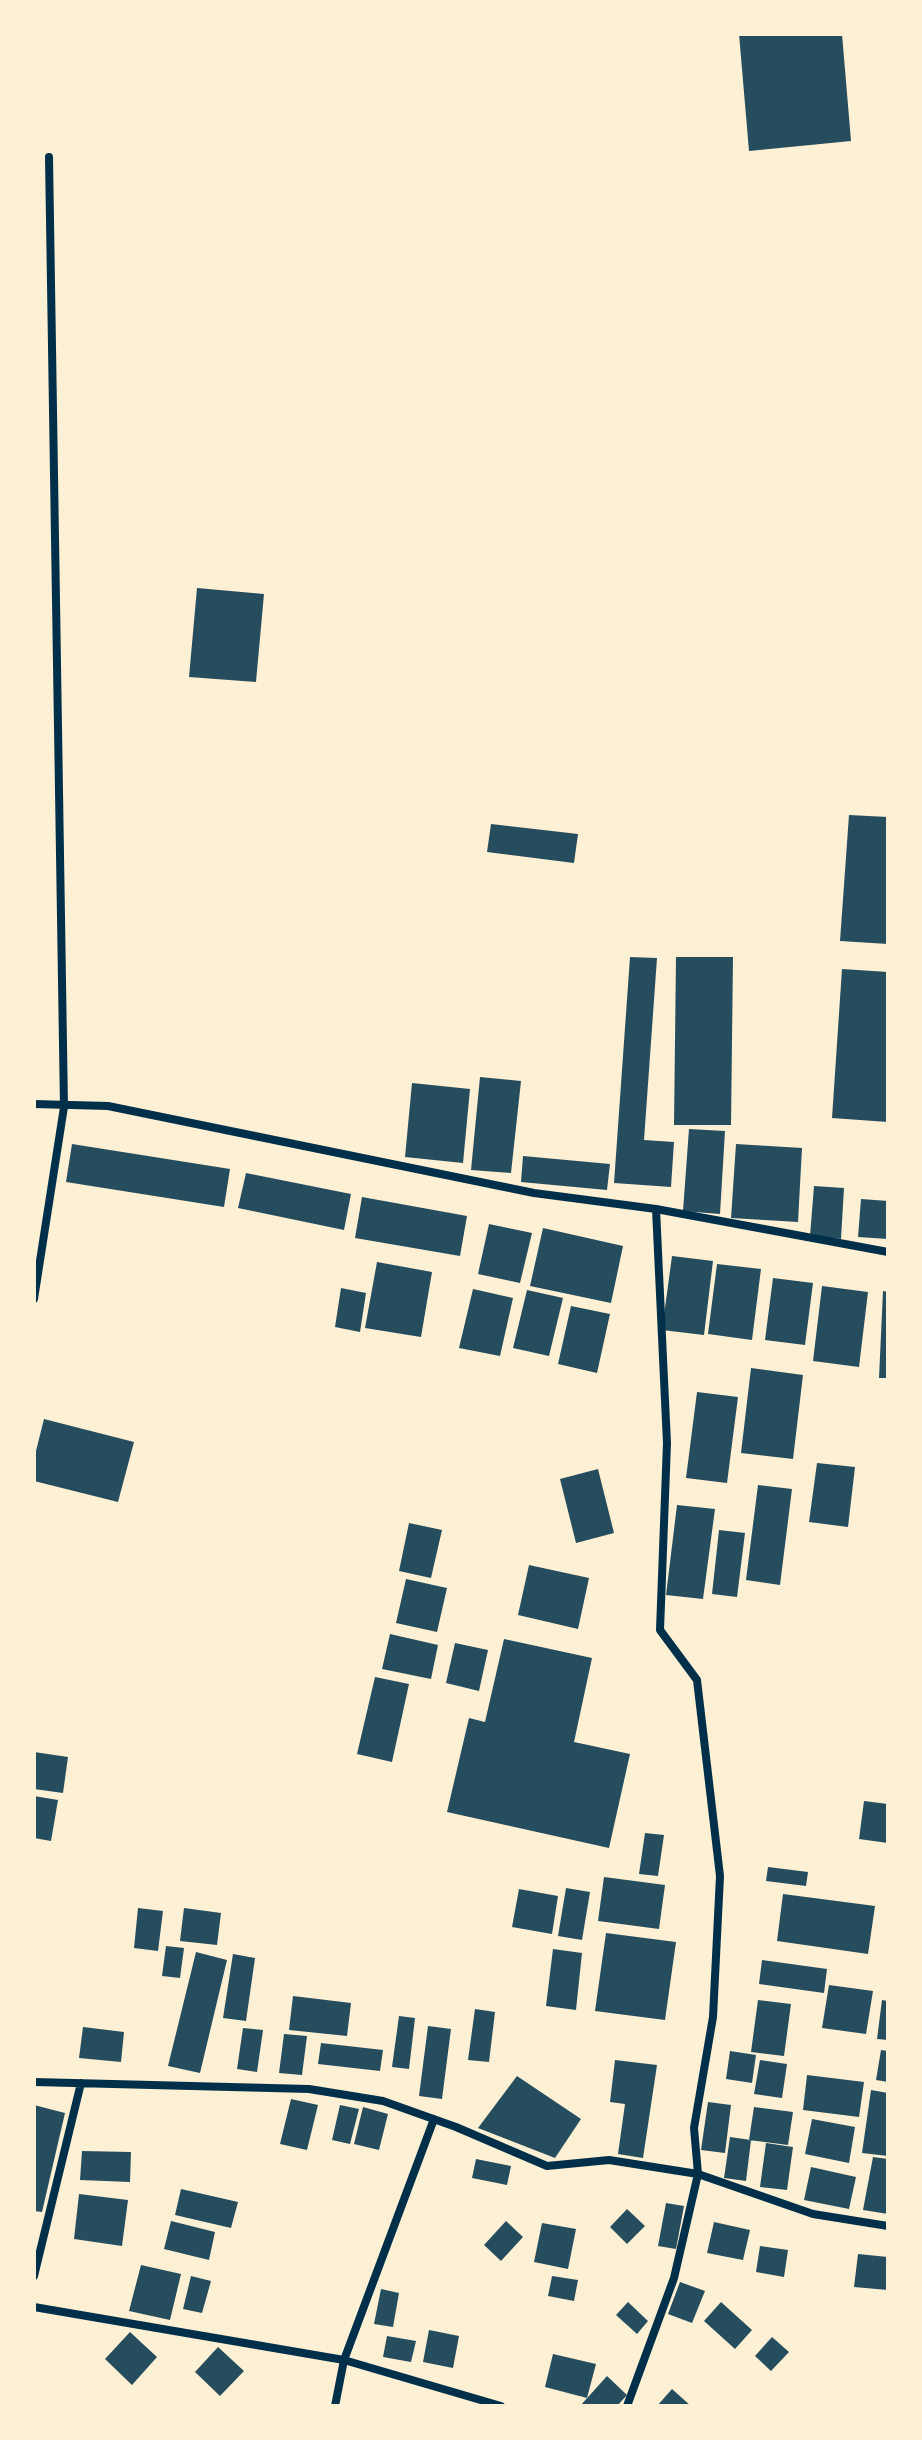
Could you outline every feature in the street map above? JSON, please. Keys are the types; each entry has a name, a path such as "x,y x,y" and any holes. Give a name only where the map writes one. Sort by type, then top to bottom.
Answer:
{"street":[{"path":"34,1299 64,1107 49,157"},
{"path":"34,1104 108,1106 534,1193 656,1209 888,1252"},
{"path":"627,2406 674,2278 698,2174 694,2128 713,2017 720,1876 697,1680 660,1630 667,1443 656,1209"},
{"path":"34,2082 309,2089 383,2101 547,2166 609,2160 698,2174 813,2214 888,2226"},
{"path":"34,2276 81,2083"},
{"path":"335,2406 344,2360 434,2119"},
{"path":"34,2307 344,2360 501,2406"}],"building":[{"path":"739,34 842,34 851,141 749,151"},
{"path":"197,588 264,594 256,682 189,677"},
{"path":"849,815 888,817 888,944 840,941"},
{"path":"491,824 578,834 574,863 487,852"},
{"path":"630,957 657,958 644,1140 674,1142 671,1187 614,1183"},
{"path":"676,957 733,957 731,1125 674,1125"},
{"path":"842,969 888,972 888,1122 832,1118"},
{"path":"480,1077 521,1081 511,1173 471,1170"},
{"path":"412,1083 470,1089 463,1163 405,1157"},
{"path":"689,1129 725,1131 720,1214 683,1211"},
{"path":"72,1144 230,1169 224,1207 66,1182"},
{"path":"736,1144 802,1148 798,1222 731,1218"},
{"path":"523,1156 610,1164 607,1190 521,1182"},
{"path":"246,1173 351,1194 344,1230 238,1208"},
{"path":"814,1186 844,1188 841,1239 810,1236"},
{"path":"362,1197 467,1216 460,1256 355,1238"},
{"path":"861,1199 888,1201 888,1239 858,1237"},
{"path":"489,1224 532,1233 520,1283 478,1274"},
{"path":"543,1228 623,1246 611,1303 530,1286"},
{"path":"672,1256 713,1261 704,1335 662,1330"},
{"path":"377,1262 432,1272 421,1337 365,1328"},
{"path":"717,1264 761,1269 752,1340 708,1334"},
{"path":"773,1278 813,1283 805,1345 765,1340"},
{"path":"822,1286 868,1292 859,1367 813,1361"},
{"path":"341,1288 366,1293 360,1332 335,1327"},
{"path":"473,1289 513,1298 500,1356 459,1348"},
{"path":"527,1290 563,1298 549,1356 513,1348"},
{"path":"883,1291 888,1292 888,1378 879,1378"},
{"path":"571,1306 610,1314 597,1373 558,1364"},
{"path":"751,1368 803,1375 793,1459 741,1453"},
{"path":"697,1392 738,1397 727,1483 686,1478"},
{"path":"44,1419 134,1442 118,1502 34,1481 34,1459"},
{"path":"817,1463 855,1467 848,1527 809,1522"},
{"path":"598,1469 614,1533 576,1543 560,1479"},
{"path":"758,1485 792,1489 780,1585 746,1580"},
{"path":"677,1505 715,1509 703,1599 666,1595"},
{"path":"409,1523 442,1530 431,1578 399,1571"},
{"path":"719,1530 745,1533 737,1597 712,1594"},
{"path":"529,1565 589,1578 578,1629 518,1615"},
{"path":"406,1579 447,1588 437,1632 396,1623"},
{"path":"390,1634 438,1645 431,1679 382,1669"},
{"path":"504,1639 592,1658 574,1742 630,1754 609,1848 447,1812 469,1718 485,1722"},
{"path":"455,1643 488,1650 479,1691 446,1683"},
{"path":"375,1677 409,1684 392,1762 357,1754"},
{"path":"34,1752 68,1757 63,1793 34,1789"},
{"path":"34,1796 58,1800 51,1841 34,1838"},
{"path":"864,1801 888,1804 888,1843 859,1839"},
{"path":"645,1833 664,1835 658,1876 639,1874"},
{"path":"768,1867 808,1872 806,1886 766,1881"},
{"path":"604,1877 665,1885 659,1929 598,1921"},
{"path":"566,1888 590,1892 582,1940 558,1936"},
{"path":"519,1889 558,1896 552,1934 512,1927"},
{"path":"783,1894 875,1906 868,1954 777,1941"},
{"path":"138,1908 163,1911 158,1951 134,1948"},
{"path":"184,1908 221,1913 217,1945 180,1941"},
{"path":"606,1933 676,1942 665,2020 595,2011"},
{"path":"166,1946 184,1948 180,1978 162,1976"},
{"path":"553,1949 582,1953 576,2010 546,2006"},
{"path":"196,1952 227,1960 200,2073 168,2066"},
{"path":"233,1954 255,1958 246,2021 223,2018"},
{"path":"762,1960 827,1969 824,1993 759,1984"},
{"path":"829,1985 873,1991 866,2034 822,2028"},
{"path":"293,1996 351,2003 347,2036 289,2030"},
{"path":"758,2000 791,2004 784,2056 751,2052"},
{"path":"882,2000 888,2001 888,2040 877,2039"},
{"path":"475,2009 495,2012 489,2062 468,2060"},
{"path":"399,2016 415,2018 409,2069 392,2067"},
{"path":"428,2026 451,2029 442,2099 419,2096"},
{"path":"83,2027 124,2032 121,2062 79,2058"},
{"path":"243,2028 263,2030 257,2072 237,2069"},
{"path":"284,2034 307,2036 302,2075 279,2073"},
{"path":"321,2043 383,2050 380,2071 318,2064"},
{"path":"881,2050 888,2051 888,2082 876,2080"},
{"path":"730,2051 756,2055 752,2083 726,2079"},
{"path":"615,2060 657,2065 643,2158 618,2154 625,2104 610,2102"},
{"path":"760,2060 787,2064 782,2098 754,2094"},
{"path":"807,2075 864,2082 859,2117 803,2110"},
{"path":"517,2076 581,2119 555,2158 478,2128"},
{"path":"871,2090 888,2093 888,2156 862,2153"},
{"path":"291,2099 318,2105 307,2150 280,2144"},
{"path":"708,2102 731,2105 725,2153 701,2150"},
{"path":"34,2105 65,2113 42,2212 34,2211"},
{"path":"340,2105 359,2109 350,2144 332,2140"},
{"path":"363,2107 388,2114 379,2150 354,2144"},
{"path":"754,2107 793,2112 788,2145 749,2140"},
{"path":"812,2119 855,2127 849,2163 805,2154"},
{"path":"730,2137 751,2140 746,2181 724,2178"},
{"path":"766,2143 793,2147 787,2190 760,2187"},
{"path":"82,2151 131,2152 130,2182 80,2180"},
{"path":"873,2157 888,2159 888,2214 863,2210"},
{"path":"476,2159 511,2166 507,2185 472,2178"},
{"path":"811,2167 856,2177 849,2209 804,2200"},
{"path":"181,2189 238,2202 231,2228 175,2215"},
{"path":"79,2194 128,2200 122,2246 74,2239"},
{"path":"666,2203 684,2206 676,2249 658,2246"},
{"path":"627,2209 645,2226 627,2244 610,2227"},
{"path":"171,2221 215,2232 209,2260 164,2249"},
{"path":"506,2221 523,2237 501,2261 484,2245"},
{"path":"714,2222 750,2230 743,2260 707,2253"},
{"path":"542,2223 576,2229 568,2269 534,2262"},
{"path":"760,2246 788,2250 784,2277 756,2272"},
{"path":"858,2254 888,2257 888,2290 854,2287"},
{"path":"141,2265 181,2274 170,2320 129,2311"},
{"path":"191,2276 211,2281 202,2313 183,2309"},
{"path":"552,2276 578,2280 574,2301 548,2296"},
{"path":"680,2282 705,2291 692,2323 668,2314"},
{"path":"381,2289 399,2293 393,2327 374,2324"},
{"path":"628,2302 648,2321 637,2334 616,2315"},
{"path":"721,2302 752,2330 735,2349 704,2321"},
{"path":"429,2330 459,2336 453,2368 423,2362"},
{"path":"130,2332 157,2357 132,2385 105,2359"},
{"path":"387,2336 416,2341 411,2362 383,2357"},
{"path":"772,2337 789,2352 771,2371 755,2356"},
{"path":"218,2347 244,2371 220,2396 195,2372"},
{"path":"553,2354 596,2364 587,2398 545,2387"},
{"path":"607,2376 627,2395 617,2406 580,2406"},
{"path":"672,2389 691,2406 657,2406"}]}
